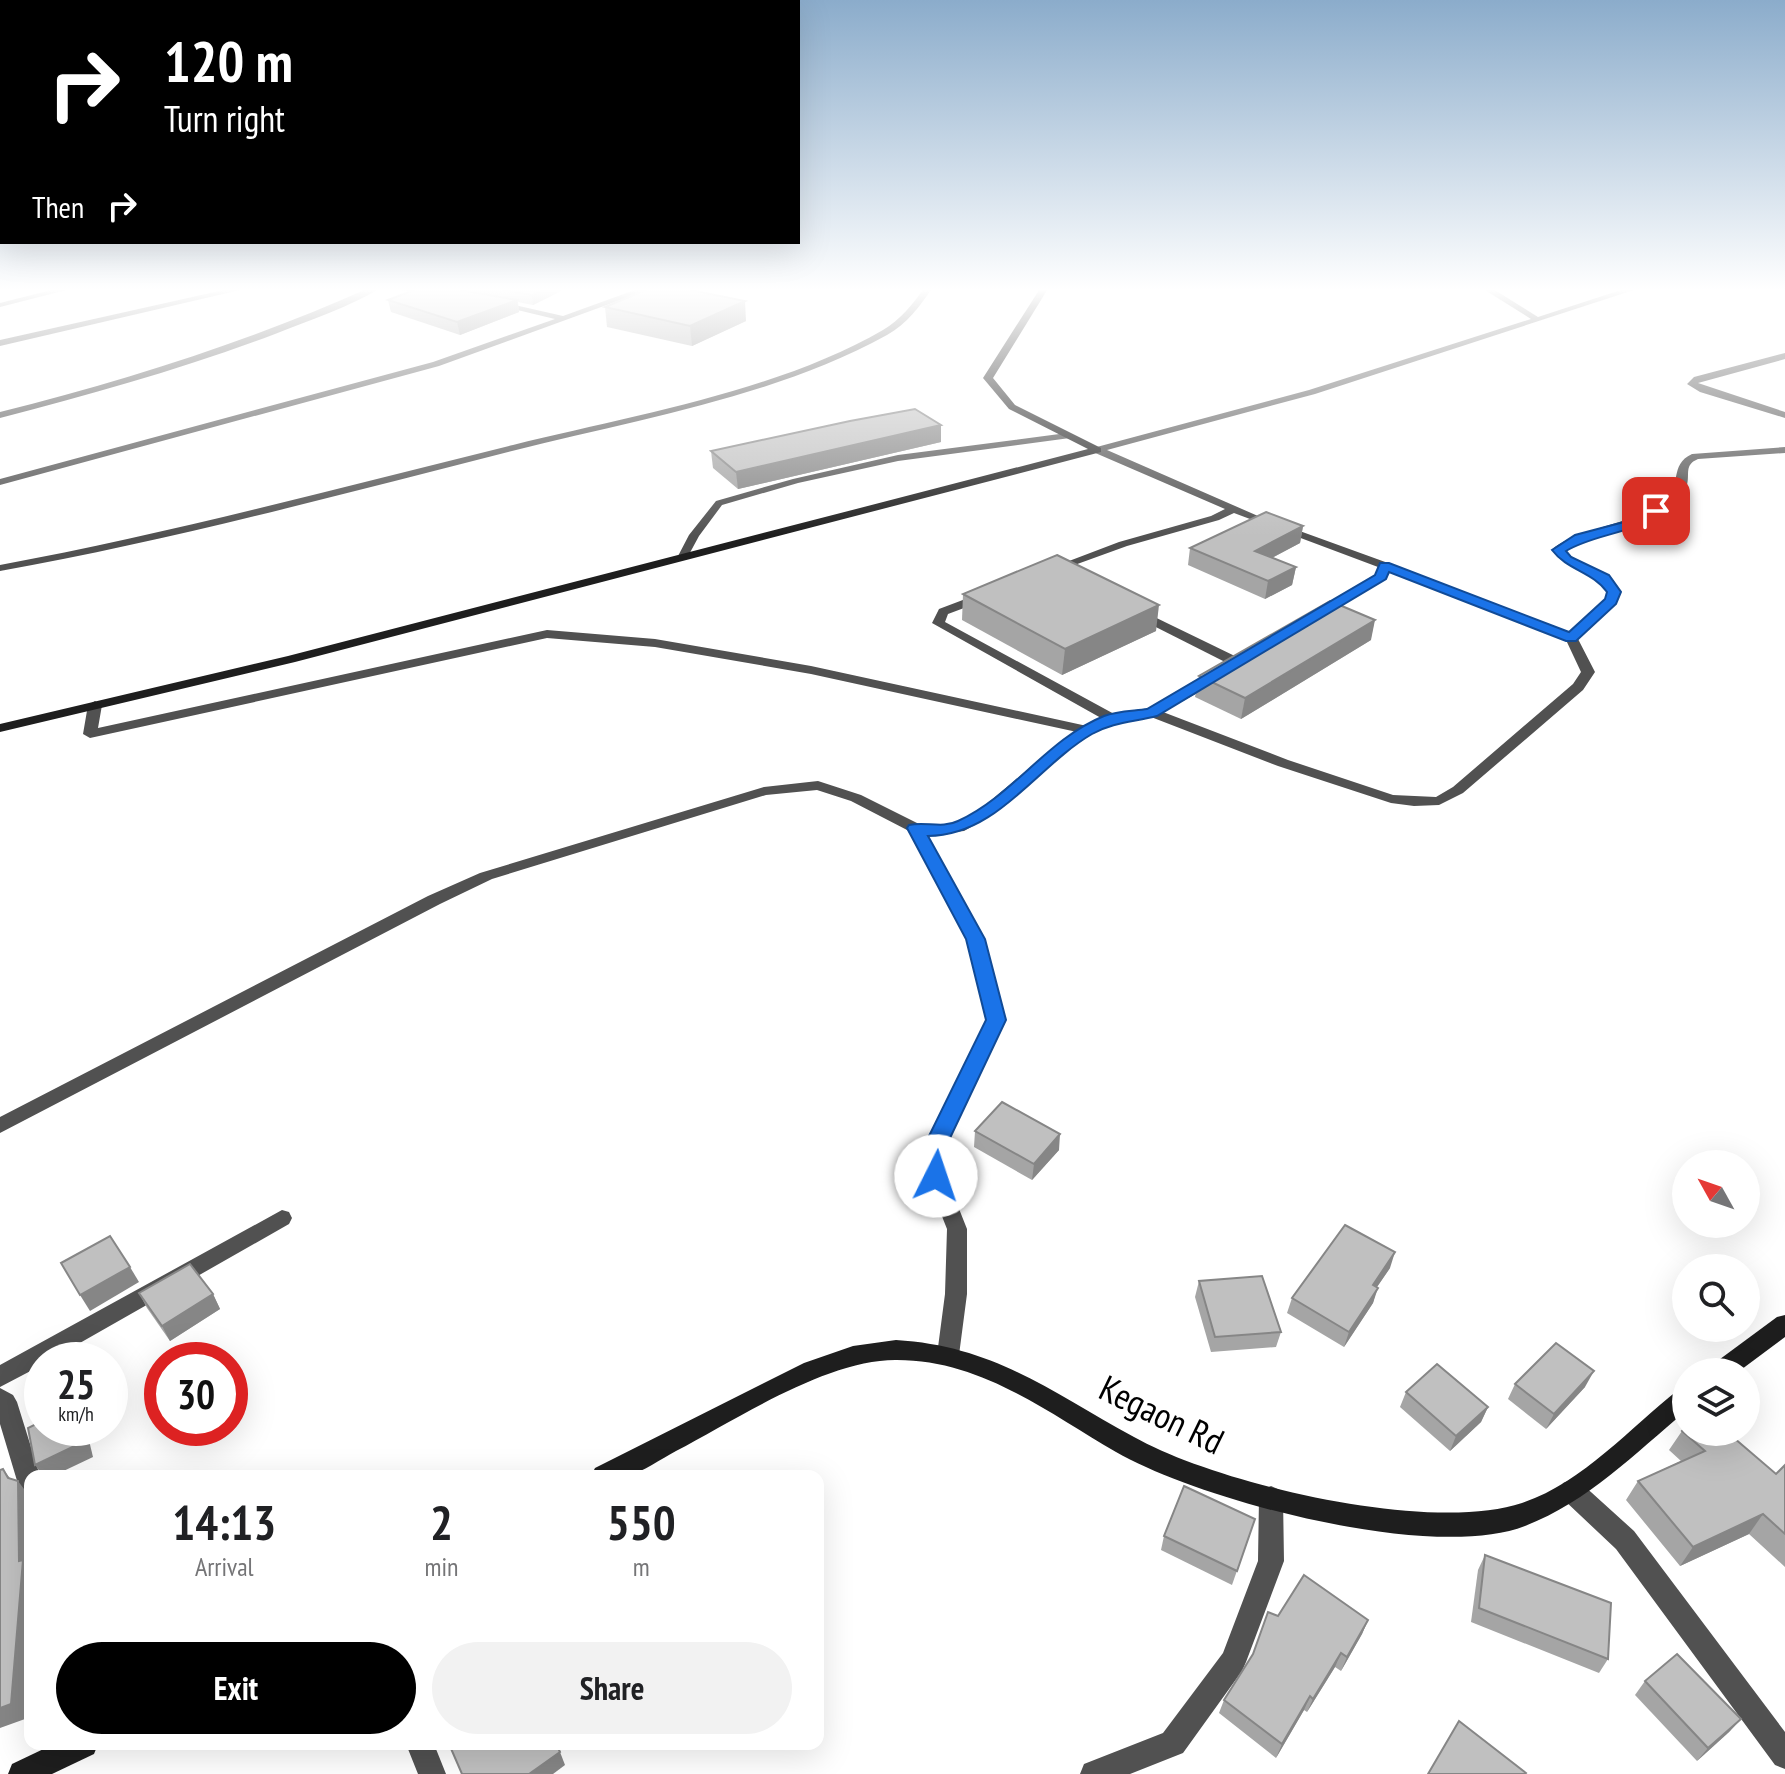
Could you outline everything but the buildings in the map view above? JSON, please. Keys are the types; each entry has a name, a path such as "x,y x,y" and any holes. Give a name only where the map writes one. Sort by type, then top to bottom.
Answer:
{"street":[{"path":"0,415 92,392 161,370"},
{"path":"0,482 415,370"},
{"path":"0,568 76,555 235,518 751,386 791,370"},
{"path":"993,370 988,378 1012,407 1067,436 1234,509 1571,638 1588,672 1578,687 1458,790 1439,801 1391,799 1283,763 1152,713"},
{"path":"0,728 305,655 682,558 1097,450 1312,392 1382,370"},
{"path":"1732,370 1697,379 1692,384 1785,415"},
{"path":"1571,638 1611,601 1614,592 1604,578 1566,560 1558,550 1563,545 1629,525 1656,511 1678,496 1684,480 1682,469 1687,460 1696,456 1785,450"},
{"path":"1065,577 1045,572 1123,544 1215,518 1234,509"},
{"path":"1301,625 1381,577 1384,565"},
{"path":"999,590 943,612 938,623 1112,719"},
{"path":"0,1126 434,900 486,876 535,860 764,791 818,785 856,798 915,828 931,831 959,828 982,815 1088,730 1112,719 1152,713 1243,658 1122,605"},
{"path":"95,705 90,734 547,634 655,643 779,664 1088,730"},
{"path":"915,828 975,939 996,1020 939,1138 936,1176 957,1229 956,1294 948,1355"},
{"path":"0,1377 282,1218"},
{"path":"1739,1358 1785,1324"},
{"name":"Kegaon Rd","path":"615,1470 795,1378 850,1356 895,1350 948,1355 996,1369 1142,1455 1236,1490 1348,1515 1454,1525 1519,1516 1572,1491 1672,1409"},
{"path":"0,1398 5,1402 26,1470"},
{"path":"1572,1491 1625,1540 1785,1755"},
{"path":"1094,1774 1173,1743 1233,1662 1271,1561 1271,1498"},
{"path":"22,1774 71,1750"},
{"path":"422,1750 432,1774"}],"lane":[{"path":"682,558 694,535 719,503 796,481 898,458 1067,436"}],"route":[{"path":"936,1176 939,1138 996,1020 975,939 915,828 931,831 959,828 982,815 1088,730 1119,717 1152,713 1381,577 1384,565 1571,638 1611,601 1614,592 1604,578 1566,560 1558,550 1579,538 1629,525 1656,511"}]}
